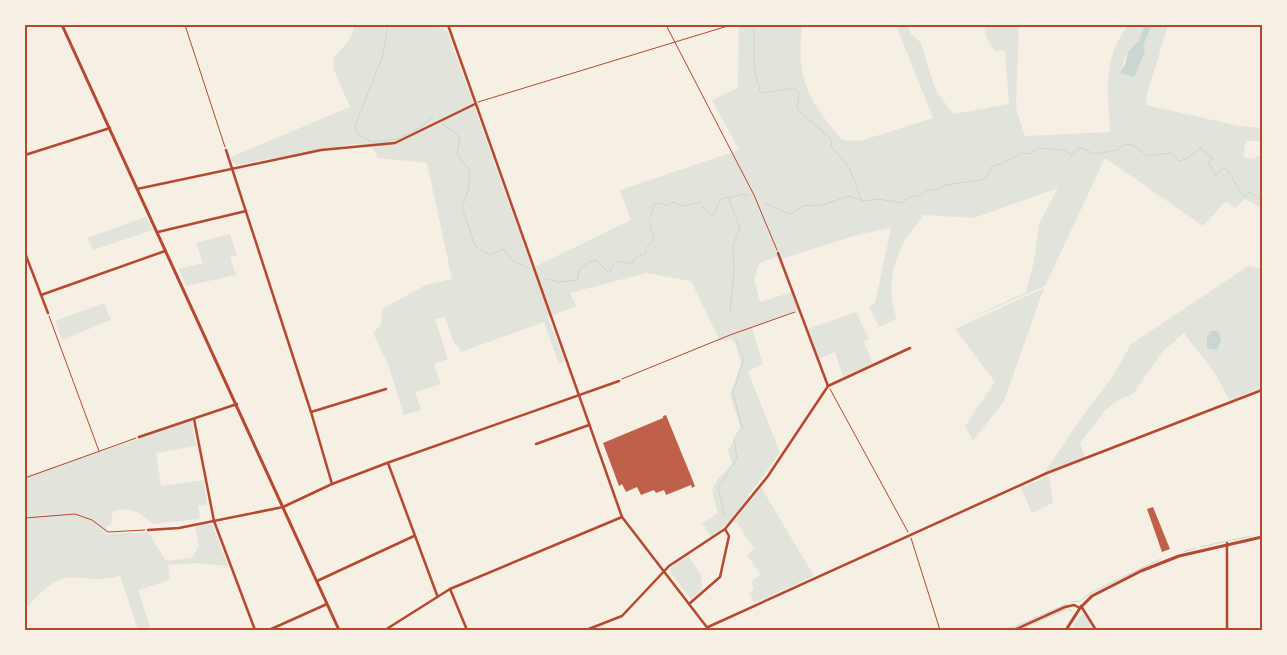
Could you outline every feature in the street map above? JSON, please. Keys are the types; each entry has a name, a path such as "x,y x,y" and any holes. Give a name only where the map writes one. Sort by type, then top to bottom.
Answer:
{"street":[{"path":"62,25 338,630"},
{"path":"448,25 622,517 708,629 1047,474 1262,390"},
{"path":"137,189 321,150 394,143 475,104"},
{"path":"25,155 110,128"},
{"path":"226,150 311,412 332,484"},
{"path":"158,232 247,211"},
{"path":"41,294 166,250"},
{"path":"25,253 48,312"},
{"path":"778,253 828,386"},
{"path":"586,630 622,616 664,572 725,529 768,476 828,386 910,348"},
{"path":"148,530 179,528 283,507 332,484 387,463 619,381"},
{"path":"311,412 386,389"},
{"path":"139,437 236,404"},
{"path":"194,418 214,521 255,630"},
{"path":"536,444 589,425"},
{"path":"387,463 437,596"},
{"path":"385,630 450,589 622,517"},
{"path":"689,604 720,577 729,536 725,529"},
{"path":"317,581 414,536"},
{"path":"1066,630 1081,607 1098,593 1160,562 1227,544 1262,537"},
{"path":"1227,544 1227,630"},
{"path":"450,589 467,630"},
{"path":"269,630 327,604"},
{"path":"1014,630 1065,607 1074,606 1081,607 1096,630"}],"path":[{"path":"186,25 226,150"},
{"path":"666,25 754,195 778,253"},
{"path":"475,104 730,25"},
{"path":"619,381 730,335 800,310"},
{"path":"48,312 99,452"},
{"path":"828,386 910,536 940,630"},
{"path":"25,478 139,437"},
{"path":"25,518 75,514 92,520 108,532 148,530"}],"shaded area":[{"path":"354,25 428,25 447,30 532,268 631,220 620,190 739,150 712,100 738,88 739,25 802,25 801,61 803,75 813,100 842,140 860,141 933,118 896,25 907,25 911,34 921,43 935,89 953,114 1009,104 1005,51 995,51 986,37 984,25 1019,25 1016,108 1025,136 1110,132 1109,76 1114,49 1120,37 1129,25 1145,25 1141,36 1127,53 1120,73 1143,46 1152,25 1168,25 1147,94 1146,105 1239,126 1262,128 1262,141 1246,141 1243,157 1255,159 1256,156 1262,156 1262,208 1245,199 1235,208 1226,201 1203,226 1105,158 1045,286 953,326 1026,292 1034,261 1039,224 1058,188 974,218 923,215 903,244 893,272 891,291 897,319 879,327 869,306 875,303 891,228 860,234 781,259 779,256 759,263 754,280 760,302 792,292 798,310 752,328 763,364 748,371 780,453 733,517 712,538 702,523 718,513 712,491 717,480 732,464 728,450 741,429 730,394 741,365 736,345 732,339 720,341 691,281 646,273 570,293 576,306 548,317 565,362 559,364 544,322 461,352 454,343 445,317 435,319 448,359 434,364 441,384 415,392 421,410 404,415 388,364 373,333 381,325 382,309 426,285 452,279 427,163 378,158 371,145 353,144 237,165 232,162 231,157 350,107 333,68 334,57 350,38"},
{"path":"1145,25 1152,25 1143,46 1145,51 1134,77 1120,73 1125,65 1128,52 1139,40"},
{"path":"146,217 153,230 93,250 87,238"},
{"path":"230,234 237,256 230,257 236,275 186,286 179,269 203,263 196,243"},
{"path":"1248,266 1262,269 1262,388 1229,400 1216,375 1184,333 1162,352 1133,394 1116,401 1104,412 1080,443 1085,457 1045,472 1081,418 1113,376 1131,344"},
{"path":"1044,288 1004,401 973,441 965,426 995,382 955,329"},
{"path":"104,303 111,320 62,340 55,321"},
{"path":"856,312 869,339 864,342 873,363 843,377 835,352 819,359 808,329"},
{"path":"1211,331 1218,331 1221,340 1217,350 1207,348 1207,338"},
{"path":"191,421 197,446 156,453 161,486 204,480 207,505 198,506 200,519 153,524 135,511 113,511 111,524 106,527 107,531 105,534 148,532 166,561 192,558 199,546 195,526 212,524 228,566 197,563 168,565 170,580 138,590 151,630 138,630 120,575 104,579 61,579 46,588 25,609 25,476"},
{"path":"1049,476 1053,503 1032,513 1021,488"},
{"path":"761,487 814,576 754,603 749,593 754,590 751,581 761,575 747,555 754,549 735,520"},
{"path":"688,555 701,575 702,590 691,599 670,572 671,568"},
{"path":"1082,614 1085,614 1094,630 1070,630"}],"building":[{"path":"666,415 695,486 692,488 691,485 666,495 664,490 656,493 654,490 641,495 637,487 626,492 622,484 619,486 603,443 663,418"},
{"path":"1153,507 1170,549 1162,552 1147,509"}],"waterway":[{"path":"388,25 383,55 355,126 358,134 372,142 397,139 421,127 432,117 433,119"},
{"path":"754,25 754,67 760,91 762,93 795,88 799,95 797,109 832,140 831,146 850,169 861,199"},
{"path":"442,124 455,132 460,139 457,153 469,170 469,187 462,208 475,246 490,255 503,249 513,261 528,268"},
{"path":"764,203 790,214 803,206 823,205 849,196 864,201 878,199 902,203 910,197 919,196 927,190 939,190 945,185 986,178 992,166 1003,163 1021,153 1029,154 1039,148 1063,150 1072,155 1077,149 1082,148 1094,154 1118,150 1124,144 1133,145 1147,156 1170,153 1179,161 1201,148 1213,159 1208,162 1216,176 1222,168 1227,169 1242,195 1245,196 1250,192 1262,201"},
{"path":"702,206 712,217 721,199 744,194 749,196"},
{"path":"728,197 740,228 733,245 734,272 730,312"},
{"path":"650,219 654,204 661,203 667,206 673,202 682,206 701,202"},
{"path":"543,278 558,282 577,280 579,270 589,262 596,260 608,272 611,272 611,267 616,263 633,264 635,258 645,254 647,247 654,240 650,224"},
{"path":"725,517 718,488 737,458 734,439 742,427 733,392 744,359 736,340"},
{"path":"1200,547 1251,536"},
{"path":"1183,552 1196,548"},
{"path":"1072,602 1080,601 1094,591 1161,559"},
{"path":"1007,630 1067,604"},
{"path":"1019,630 1067,609 1072,611"}]}
